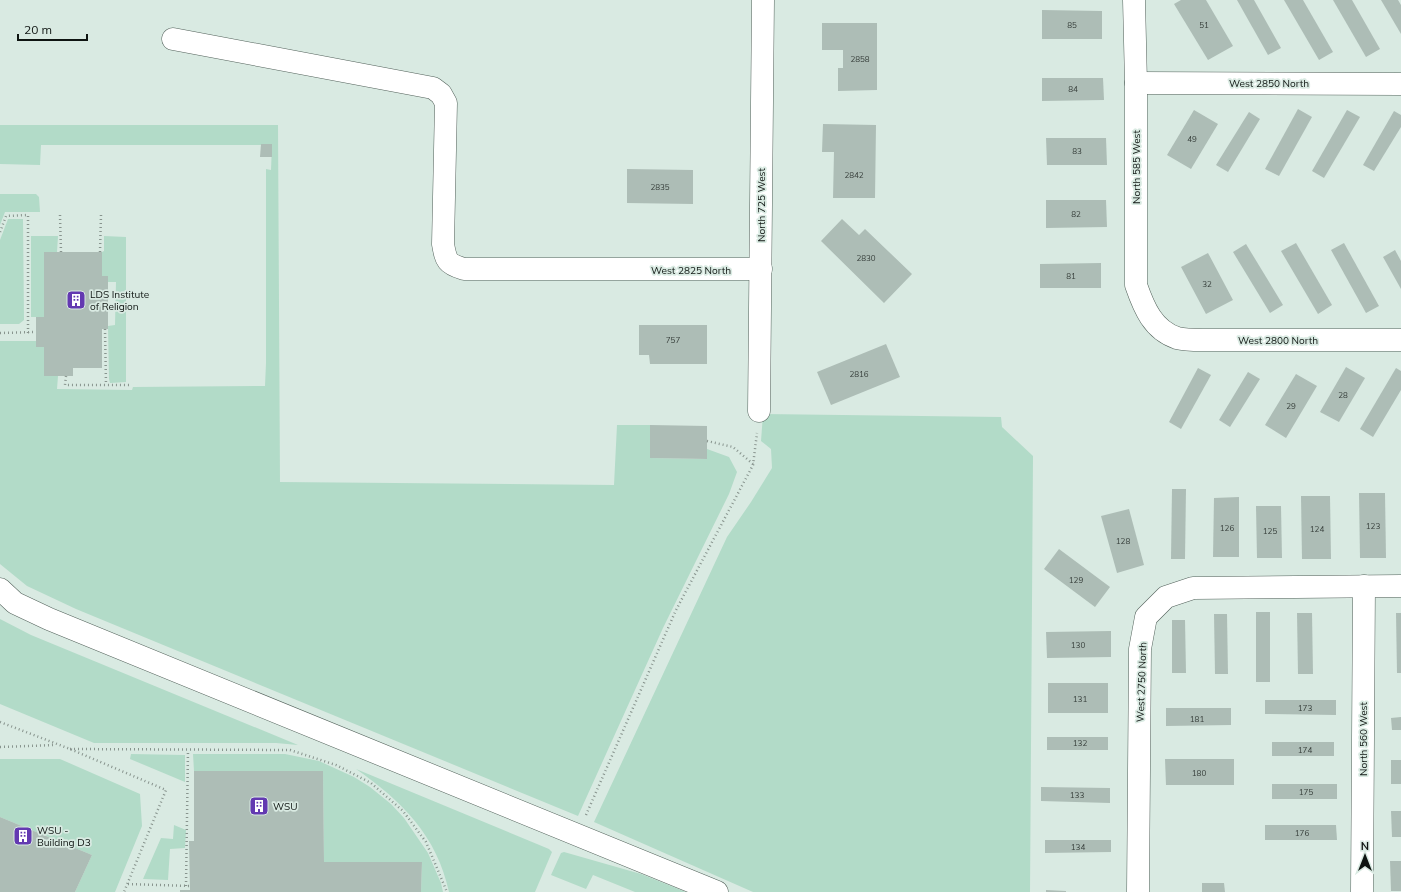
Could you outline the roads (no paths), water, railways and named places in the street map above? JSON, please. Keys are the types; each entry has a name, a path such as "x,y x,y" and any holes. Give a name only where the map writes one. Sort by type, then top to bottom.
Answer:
{"street":[{"name":"North 725 West","path":"759,410 763,0"},
{"name":"North 585 West","path":"1134,0 1136,83 1136,285 1144,308 1158,328"},
{"name":"West 2825 North","path":"173,39 433,88 441,94 446,103 443,244 445,256 452,266 464,269 761,269"},
{"name":"West 2850 North","path":"1136,83 1401,84"},
{"name":"West 2800 North","path":"1158,328 1177,338 1202,340 1401,340"},
{"name":"North 560 West","path":"1362,892 1364,586"},
{"name":"West 2750 North","path":"1138,892 1140,649 1146,617 1166,597 1193,588 1401,586"},
{"path":"0,589 15,603 49,619 717,892"}],"place":[{"name":"LDS Institute of Religion","path":"76,300"},
{"name":"WSU","path":"259,806"},
{"name":"WSU - Building D3","path":"23,836"}]}
